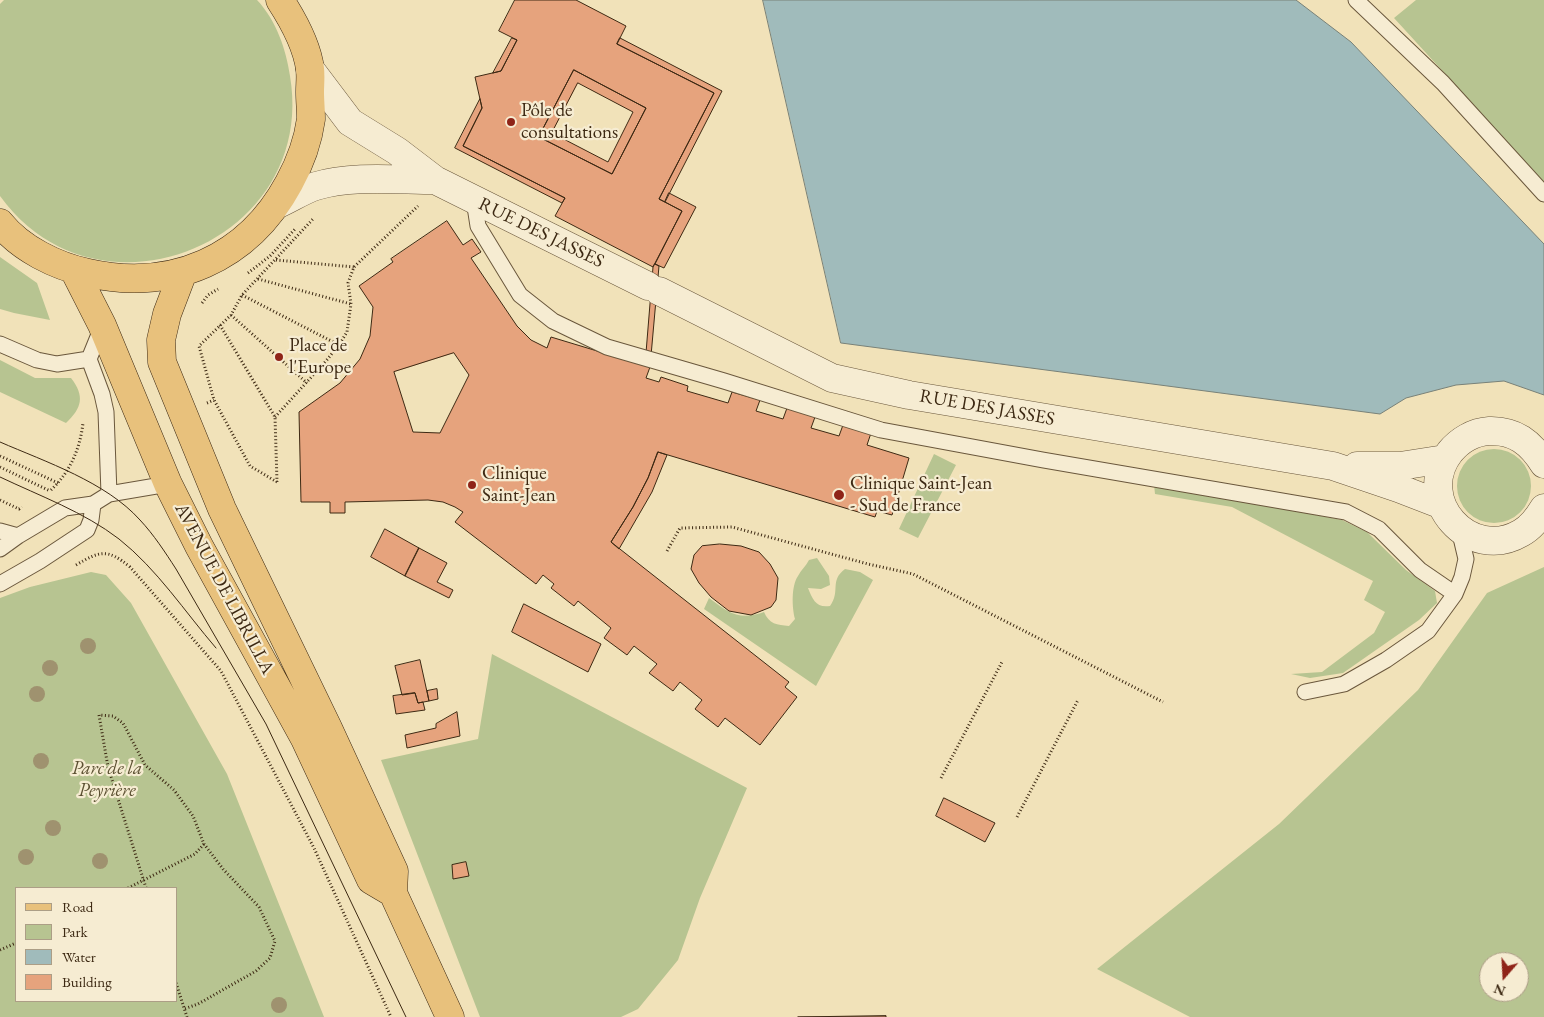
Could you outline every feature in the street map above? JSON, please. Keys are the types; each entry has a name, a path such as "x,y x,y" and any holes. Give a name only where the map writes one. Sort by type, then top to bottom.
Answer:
{"main road":[{"path":"1,225 24,245 40,254 74,270 110,278 147,279 183,272 211,261 236,246 259,227 278,204 300,164 311,119 310,68 288,6"},
{"name":"AVENUE DE LIBRILLA","path":"74,270 102,325 168,484 198,546 305,739 371,880 393,893"},
{"name":"AVENUE DE LIBRILLA","path":"183,272 167,314 161,340 162,362 222,509 328,728 394,871 393,893 450,1017"},
{"path":"168,484 206,471"}],"street":[{"name":"RUE DES JASSES","path":"310,68 350,122 397,151 435,180 832,378 909,395 1333,466 1442,505"},
{"name":"RUE DES JASSES","path":"278,204 316,186 340,182 372,179 435,180"},
{"path":"1544,464 1535,450 1522,438 1505,432 1488,431 1470,436 1456,445 1445,459 1439,474 1438,490 1442,505 1449,518 1472,537 1488,541 1505,540 1522,533 1535,522 1544,508"},
{"name":"RUE DES JASSES","path":"1333,466 1400,466 1445,459"}],"lane":[{"path":"1356,0 1443,83 1544,194"},
{"path":"474,200 478,226 520,295 553,321 606,347 715,378 880,430 1346,512 1379,529 1420,570 1456,594"},
{"path":"102,325 89,359 102,394 106,412 109,494"},
{"path":"0,344 36,360 56,364 89,359"},
{"path":"0,549 65,508 93,504 109,494 168,484"},
{"path":"0,584 40,561 86,530 91,520 93,504"},
{"path":"1305,692 1344,684 1386,660 1428,631 1456,594 1466,559 1459,528"},
{"path":"0,531 18,536"},
{"path":"1466,559 1488,541"}],"path":[{"path":"275,417 307,383 339,345 347,332 351,304 348,283 354,267 423,201 415,201"},
{"path":"220,325 275,417 277,482 250,466 214,400 199,346 220,325 231,315 242,295 319,214"},
{"path":"305,219 311,215"},
{"path":"244,274 270,256 299,224"},
{"path":"276,260 354,267"},
{"path":"258,279 351,304"},
{"path":"196,310 208,295 221,288"},
{"path":"242,295 339,345"},
{"path":"231,315 307,383"},
{"path":"45,494 58,483 72,463 82,437 84,418"},
{"path":"0,456 58,483"},
{"path":"0,467 50,491"},
{"path":"0,500 19,509 26,505"},
{"path":"667,550 680,528 732,527 912,574 1162,702"},
{"path":"71,568 96,553 108,554 120,559 130,567 221,670 314,848 391,1017"},
{"path":"941,778 1002,662"},
{"path":"1017,817 1078,700"},
{"path":"146,887 108,768 99,715 113,716 123,723 146,765 174,790 193,816 204,844 238,886 259,907 275,941 270,958 256,971 198,1004 184,1009"},
{"path":"130,887 195,854 204,844"},
{"path":"0,950 15,942"},
{"path":"178,990 187,1017"}],"green space":[{"path":"4,0 257,0 270,17 279,35 290,76 290,134 270,184 236,223 192,249 142,262 91,258 42,237 0,196 0,4"},
{"path":"1416,0 1544,0 1544,182 1394,18"},
{"path":"0,257 37,283 50,320 0,309"},
{"path":"0,360 35,378 71,378 80,396 76,412 66,423 0,392"},
{"path":"1487,449 1501,449 1515,455 1525,465 1531,479 1531,493 1525,507 1515,517 1501,523 1487,523 1473,517 1463,507 1457,493 1457,479 1463,465 1473,455"},
{"path":"934,454 956,465 918,538 899,529"},
{"path":"1154,484 1342,520 1367,532 1406,570 1435,591 1437,603 1419,620 1343,673 1310,678 1291,674 1322,672 1374,633 1385,612 1364,600 1373,581 1232,507 1155,494"},
{"path":"817,558 829,576 830,585 821,589 808,588 813,599 821,606 830,606 835,596 837,578 845,569 860,572 873,580 816,686 704,609 709,598 735,614 748,616 764,612 768,619 774,623 789,626 795,619 793,597 796,580 809,560"},
{"path":"1544,567 1544,1017 1190,1017 1097,969 1279,824 1418,690 1487,593"},
{"name":"Parc de la Peyrière","path":"91,572 106,575 131,603 227,774 324,1017 0,1017 0,598 30,587"},
{"path":"492,654 747,788 700,898 678,960 638,1009 621,1017 480,1017 381,760 478,739"}],"water":[{"path":"763,0 1296,0 1351,42 1544,244 1544,395 1504,381 1456,385 1406,398 1380,414 841,343"}],"building":[{"name":"Pôle de consultations","path":"515,0 576,0 626,26 617,44 714,93 659,199 682,211 653,267 555,216 565,198 463,146 482,108 475,77 501,71 517,40 499,31","holes":["574,70 646,108 612,174 539,137"]},
{"path":"512,38 517,40 501,71 493,73"},
{"path":"620,38 722,91 665,202 659,199 714,93 617,44"},
{"path":"574,70 646,108 612,174 539,137","holes":["578,83 633,112 608,162 552,133"]},
{"path":"480,99 482,108 463,146 565,198 562,203 455,148"},
{"path":"669,193 696,207 664,268 655,264 682,211 665,202"},
{"name":"Clinique Saint-Jean","path":"447,221 463,245 472,239 481,252 471,258 517,326 531,340 547,348 551,337 650,367 646,378 659,382 661,377 688,386 687,391 728,403 732,392 760,400 756,411 783,419 787,408 815,417 811,428 839,436 843,425 871,433 867,445 909,458 892,515 877,511 875,517 658,452 648,478 633,507 611,542 789,682 785,687 797,697 760,745 725,718 718,727 695,709 702,700 680,682 673,691 649,673 657,664 634,646 627,655 604,638 611,628 578,601 574,606 551,588 554,584 543,575 536,584 455,522 463,512 455,507 443,502 428,500 345,502 345,513 330,513 330,502 301,502 299,412 340,383 360,359 370,336 373,307 359,286 393,262 391,259","holes":["454,353 469,375 440,433 413,432 394,372"]},
{"path":"655,264 659,266 650,367 645,365 653,267"},
{"path":"658,452 667,455 652,492 619,549 611,542 633,507 648,478"},
{"path":"385,529 419,548 405,576 371,557"},
{"path":"720,544 741,546 759,552 770,564 778,578 776,600 771,607 751,615 729,611 711,597 699,583 691,569 694,555 702,546"},
{"path":"419,548 447,563 437,582 453,590 449,598 405,576"},
{"path":"524,604 601,644 588,672 512,632"},
{"path":"420,660 429,701 418,703 415,693 402,695 395,666"},
{"path":"437,689 438,699 429,701 427,691"},
{"path":"415,693 418,703 423,702 425,710 396,714 393,696"},
{"path":"457,712 460,736 407,748 405,735 436,728 436,724"},
{"path":"944,798 995,823 985,842 936,816"},
{"path":"466,862 469,876 453,879 452,865"},
{"path":"886,1016 886,1017 798,1017"}],"tram line":[{"path":"0,442 56,465 93,484 126,507 140,520 159,544 176,569 266,724 406,1017"},
{"path":"0,477 77,513 119,539 158,577 216,648"}],"place":[{"name":"Pôle de consultations","path":"511,122"},
{"name":"Place de l'Europe","path":"279,357"},
{"name":"Clinique Saint-Jean","path":"472,485"},
{"name":"Clinique Saint-Jean - Sud de France","path":"839,495"}]}
